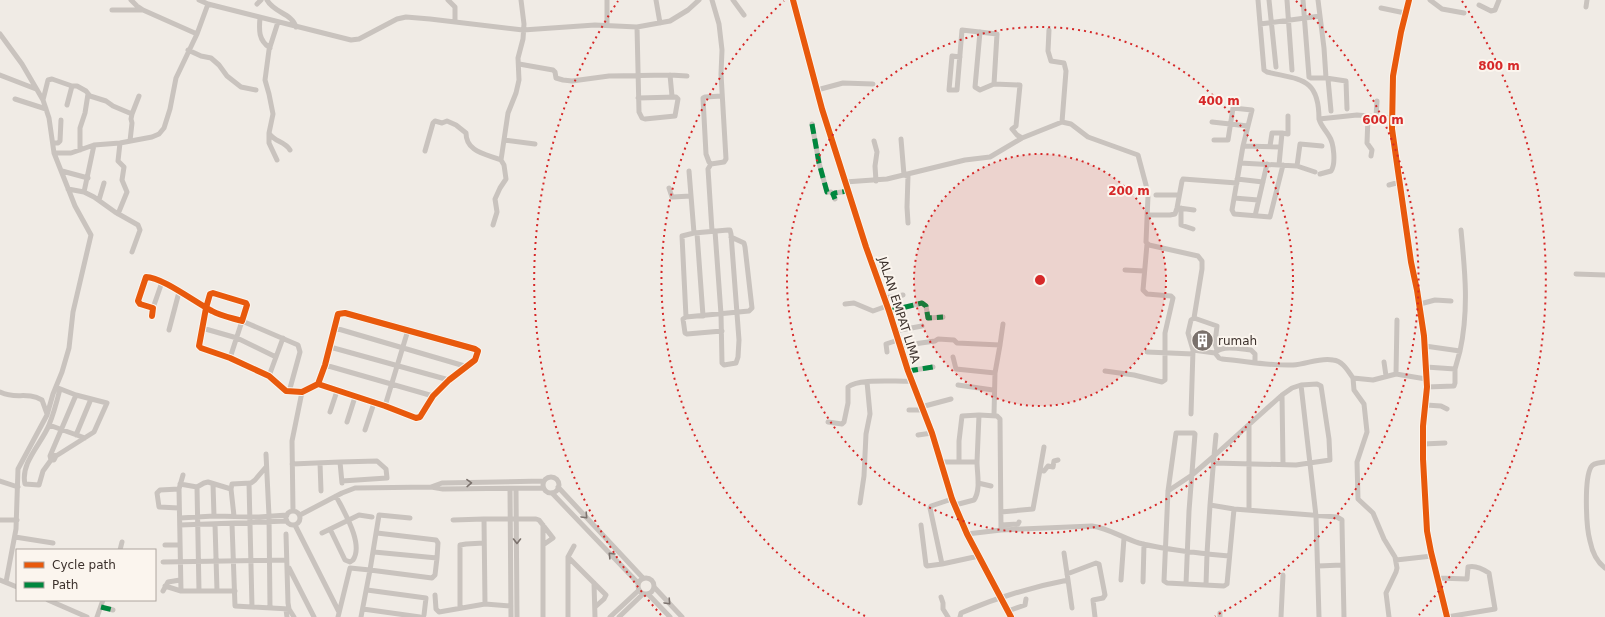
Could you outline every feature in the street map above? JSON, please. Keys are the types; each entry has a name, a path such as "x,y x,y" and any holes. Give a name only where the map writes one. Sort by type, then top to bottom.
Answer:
{"street":[{"path":"132,0 143,10 197,34"},
{"path":"199,0 208,4 351,40 359,39 397,19 403,18 454,21 523,30 608,25 637,26 670,21 679,16 699,0"},
{"path":"267,0 274,7 289,16 295,23 296,27"},
{"path":"448,0 455,7 454,21"},
{"path":"501,160 508,113 516,93 519,80 518,58 523,39 521,0"},
{"path":"607,0 608,25"},
{"path":"656,0 660,23"},
{"path":"712,0 718,16 720,33 726,158 724,162 711,164 708,167 708,172 714,231 721,314 722,331 722,363 724,365 736,363 738,357 739,340 732,237 730,230 714,231 695,233 683,235 686,317 684,319 685,333 687,334 722,331"},
{"path":"733,0 744,15"},
{"name":"JALAN EMPAT LIMA","path":"794,0 816,90 845,182 885,298 911,381 932,434 952,499 967,534 1010,616"},
{"path":"1240,162 1297,166 1317,173 1331,171 1334,164 1331,138 1321,125 1317,98 1310,85 1296,79 1264,70 1258,0"},
{"path":"1269,0 1270,23 1276,66"},
{"path":"1287,0 1292,70"},
{"path":"1303,0 1309,77 1346,81 1347,109"},
{"path":"1318,0 1331,111"},
{"path":"1409,0 1405,13 1393,76 1392,129 1411,262 1420,304 1425,346 1427,388 1422,444 1425,509 1432,556 1447,617 1495,609 1490,572 1469,566 1467,579 1438,578"},
{"path":"1430,0 1442,9 1464,13"},
{"path":"1478,6 1491,11 1495,10 1499,0"},
{"path":"1586,6 1587,0"},
{"path":"54,153 66,154 94,145 120,143 156,136 162,131 168,115 176,78 188,50 197,34 208,4"},
{"path":"1381,8 1405,13"},
{"path":"112,10 143,10"},
{"path":"1260,24 1320,16"},
{"path":"260,17 260,36 270,48"},
{"path":"276,160 269,143 269,133 273,114 265,80 270,48 278,22"},
{"path":"637,26 637,76 638,98 639,112 642,118 656,119 676,116 678,99 676,97 638,98"},
{"path":"960,57 952,56 949,90 957,90 960,57 962,30 997,34 994,84"},
{"path":"1049,30 1048,51 1051,61 1064,63 1066,71 1062,122"},
{"path":"980,32 975,87 980,90 994,84 1020,85 1016,126 1012,129 1022,138"},
{"path":"0,34 22,64 43,100 49,118 54,153 75,206 91,235 73,312 69,348 49,426 26,467 24,477 25,484 39,486 43,471 53,456 76,395"},
{"path":"188,50 211,58 219,65 227,76 241,87 256,90"},
{"path":"519,64 553,70 556,78 562,80 578,81 609,76 687,76"},
{"path":"0,75 36,89"},
{"path":"670,75 672,96"},
{"path":"43,100 50,79 72,86 77,86 86,91 88,94 132,114"},
{"path":"816,90 844,83 873,84"},
{"path":"67,105 72,86"},
{"path":"80,150 80,128 85,113 88,94"},
{"path":"130,141 132,123 130,119 139,96"},
{"path":"711,164 706,154 703,98 722,96"},
{"path":"15,99 46,109"},
{"path":"1376,117 1377,101"},
{"path":"1214,140 1228,140 1233,108 1252,110 1243,146 1232,210 1234,214 1268,217 1271,216 1281,165 1280,147 1282,133"},
{"path":"1319,119 1357,115 1392,118"},
{"path":"1270,146 1272,133 1288,134 1288,116"},
{"path":"1368,116 1367,143 1372,150 1371,156"},
{"path":"53,143 58,143 60,141 62,120"},
{"path":"425,151 433,123 435,121 442,123 446,121 456,125 466,133 467,143 475,150 501,160 504,165 506,179 495,199 497,212 493,225"},
{"path":"845,182 876,181 965,160 990,157 1022,138 1062,122 1072,124 1088,137 1138,155 1147,189 1147,244 1142,289 1144,293 1171,296 1173,298 1165,333 1166,377 1162,382 1134,375 1106,371"},
{"path":"1212,122 1248,126"},
{"path":"812,124 823,181 827,192 831,192 834,197 848,191"},
{"path":"269,133 274,139 285,144 290,150"},
{"path":"901,138 904,175 908,176 908,223"},
{"path":"504,140 535,144"},
{"path":"874,141 877,152 875,166 876,181"},
{"path":"118,214 127,192 122,180 124,167 118,161 120,143"},
{"path":"1297,166 1300,144 1322,146"},
{"path":"84,192 94,145"},
{"path":"1243,146 1280,147"},
{"path":"1255,216 1266,164"},
{"path":"62,171 88,178"},
{"path":"689,171 703,316"},
{"path":"1193,229 1181,226 1179,195 1183,179 1263,182"},
{"path":"1389,185 1400,182"},
{"path":"99,200 104,183"},
{"path":"669,188 672,197 691,196"},
{"path":"68,189 84,192 140,227 132,252"},
{"path":"1156,195 1179,195"},
{"path":"1234,198 1258,200"},
{"path":"1147,214 1173,215 1179,208"},
{"path":"1179,208 1194,210"},
{"path":"1427,388 1454,386 1455,383 1455,369 1464,333 1466,302 1466,280 1461,230"},
{"path":"686,317 737,312 750,310 752,307 746,247 744,243 732,237"},
{"path":"1147,244 1198,256 1200,259 1202,269 1194,318 1191,320 1188,333 1193,352 1191,414"},
{"path":"1125,270 1144,271"},
{"path":"1576,274 1605,275"},
{"path":"154,308 138,303 146,277 162,282 217,314 242,321 298,345 300,349 289,392"},
{"path":"152,316 162,282"},
{"path":"169,330 179,292"},
{"path":"230,358 247,305 244,302 213,293 209,296 199,346 269,376 281,388 289,392 302,394 318,384 325,366 338,314 345,313 478,351 478,355 475,360 468,367 449,380 433,396 420,417 416,418 318,384"},
{"path":"885,298 903,295"},
{"path":"1420,304 1435,300 1451,301"},
{"path":"845,304 854,304 873,311 922,303 926,306 928,318 943,317"},
{"path":"1194,318 1217,326 1215,343 1216,352 1219,358 1283,365 1304,364 1320,360 1333,359 1341,363 1353,378 1354,390 1364,404 1367,432 1357,462 1358,499 1373,513 1396,560 1396,572 1386,594 1389,617"},
{"path":"1396,374 1397,320"},
{"path":"994,415 994,373 1003,324"},
{"path":"895,330 922,326"},
{"path":"202,328 237,338 276,357"},
{"path":"335,328 468,367"},
{"path":"385,406 408,330"},
{"path":"269,376 283,338"},
{"path":"900,346 940,339 954,340 957,343 1000,345"},
{"path":"887,352 886,344 898,340"},
{"path":"1425,346 1460,351"},
{"path":"330,347 449,380"},
{"path":"1147,352 1166,354 1216,352 1235,348 1251,350 1255,354 1255,362"},
{"path":"953,357 956,369 994,373"},
{"path":"1384,362 1386,376"},
{"path":"325,366 433,396"},
{"path":"908,371 933,366"},
{"path":"1426,366 1455,369"},
{"path":"1353,378 1373,380 1396,374 1426,379"},
{"path":"828,422 842,424 844,422 848,403 848,387 851,384 911,381"},
{"path":"860,503 864,476 866,434 870,414 867,382"},
{"path":"1168,491 1192,475 1282,395 1292,388 1301,385 1317,384 1321,386 1328,432 1330,460 1310,464 1214,463"},
{"path":"958,385 993,390"},
{"path":"1301,385 1316,516 1319,617"},
{"path":"53,456 95,431 107,403 76,395 58,387"},
{"path":"6,582 15,538 19,466 47,415 58,387"},
{"path":"330,412 337,391"},
{"path":"0,392 11,396 25,394 35,396 42,400 47,415"},
{"path":"293,511 293,436 302,394"},
{"path":"1282,395 1283,464"},
{"path":"347,422 355,397"},
{"path":"76,435 92,399"},
{"path":"909,410 922,408 951,399"},
{"path":"365,430 374,403"},
{"path":"1426,405 1440,406 1447,409"},
{"path":"955,505 974,500 976,497 978,483 977,462 979,415"},
{"path":"959,462 959,441 962,416 997,416 1000,419 999,484 1001,527"},
{"path":"1249,425 1249,510"},
{"path":"49,426 85,438"},
{"path":"1186,584 1192,475 1196,434 1176,433 1168,491 1165,583 1224,586 1228,584 1229,556 1234,509"},
{"path":"918,435 932,434"},
{"path":"1206,585 1210,505 1216,435"},
{"path":"1422,444 1444,443"},
{"path":"1001,512 1033,509 1044,447"},
{"path":"266,454 269,516 270,608"},
{"path":"1040,470 1044,471 1048,466 1053,467 1054,461 1058,460"},
{"path":"292,464 340,462 378,461 386,468 387,477 342,482 340,462"},
{"path":"941,462 977,462"},
{"path":"1605,462 1594,464 1591,467 1586,488 1589,541 1597,559 1605,568"},
{"path":"320,463 321,491"},
{"path":"234,516 231,489 233,483 249,483 255,480 266,467"},
{"path":"181,591 179,508 180,487 183,475"},
{"path":"431,487 442,483 544,481 547,478 554,477 558,481 558,487 556,491 552,493"},
{"path":"0,481 18,487"},
{"path":"543,488 544,481"},
{"path":"179,508 159,507 157,494 160,490 180,487 197,487 204,482 231,489"},
{"path":"249,483 252,607"},
{"path":"978,483 992,486"},
{"path":"213,484 214,516"},
{"path":"197,487 199,591"},
{"path":"300,515 349,490 362,487 431,487 443,489 543,488 552,493 638,583 643,593 670,617"},
{"path":"558,487 643,578 650,579 652,581 654,587 682,617"},
{"path":"510,489 511,606 516,617"},
{"path":"516,489 516,617"},
{"path":"330,529 345,560 350,562 353,560 355,555 356,540 336,496"},
{"path":"942,564 930,508 931,506 952,499"},
{"path":"1210,505 1234,509 1316,516 1337,516 1342,520 1344,617"},
{"path":"180,518 287,515 293,511"},
{"path":"293,511 296,511 300,515 300,521 295,525"},
{"path":"287,515 287,521"},
{"path":"322,533 359,515 372,518"},
{"path":"361,617 374,552 379,515 410,518"},
{"path":"453,520 510,518 536,519 543,525 553,538 543,545"},
{"path":"484,519 485,604"},
{"path":"0,520 16,520"},
{"path":"180,525 287,521 290,524 295,525 339,614"},
{"path":"967,534 1018,524 1019,522"},
{"path":"215,524 217,591"},
{"path":"232,524 234,606 288,610 294,617"},
{"path":"543,525 543,617"},
{"path":"921,526 927,566 979,556"},
{"path":"1001,527 1100,527 1124,538 1144,544 1229,556"},
{"path":"339,614 350,568 432,578 435,575 438,543 436,540 377,533"},
{"path":"286,534 287,617"},
{"path":"15,538 53,543"},
{"path":"1120,580 1124,538"},
{"path":"120,549 122,542"},
{"path":"460,608 460,545 484,544"},
{"path":"1143,582 1144,544"},
{"path":"165,545 180,545"},
{"path":"568,617 568,557 574,546"},
{"path":"374,552 437,558"},
{"path":"1064,553 1072,608"},
{"path":"1396,560 1432,556"},
{"path":"568,557 606,595 604,599 595,607"},
{"path":"163,562 198,560 270,560 287,562"},
{"path":"287,562 314,617"},
{"path":"960,617 961,613 1000,597 1067,577 1096,563 1099,564 1105,595 1103,598 1093,600 1095,617"},
{"path":"1318,566 1342,565"},
{"path":"1281,617 1283,575"},
{"path":"638,583 643,578"},
{"path":"0,580 16,587"},
{"path":"180,580 168,582 164,588 181,591 234,591"},
{"path":"594,583 595,617"},
{"path":"610,617 643,593 652,592 654,587"},
{"path":"367,590 426,598 423,617"},
{"path":"435,595 437,611 485,604 511,606"},
{"path":"941,598 943,603 942,609 948,617"},
{"path":"1010,616 1025,605 1026,599"},
{"path":"50,601 87,617"},
{"path":"97,617 103,601"},
{"path":"619,617 632,601"},
{"path":"101,607 113,610"},
{"path":"363,609 418,617"}],"marked path":[{"path":"812,124 819,163 827,192 831,192 833,194"},
{"path":"835,199 833,194 848,191"},
{"path":"889,311 922,303 926,306 928,318 943,317"},
{"path":"908,371 933,367"},
{"path":"101,607 113,610"}],"cycle path":[{"path":"793,0 822,109 866,247 889,311 908,371 932,433 952,499 967,534 1011,617"},
{"path":"1409,0 1401,32 1393,76 1392,129 1411,262 1424,336 1427,387 1423,426 1423,459 1427,531 1447,617"},
{"path":"152,316 153,308 140,304 138,301 146,277 161,281 170,286 205,307 212,311 215,313 242,321 247,305 246,303 213,293 210,294 206,308 199,346 269,376 286,391 302,392 318,384 325,365 338,314 345,313 478,351 475,360 449,380 433,396 420,417 416,418 318,384"}],"place":[{"name":"rumah","path":"1202,341"}]}
